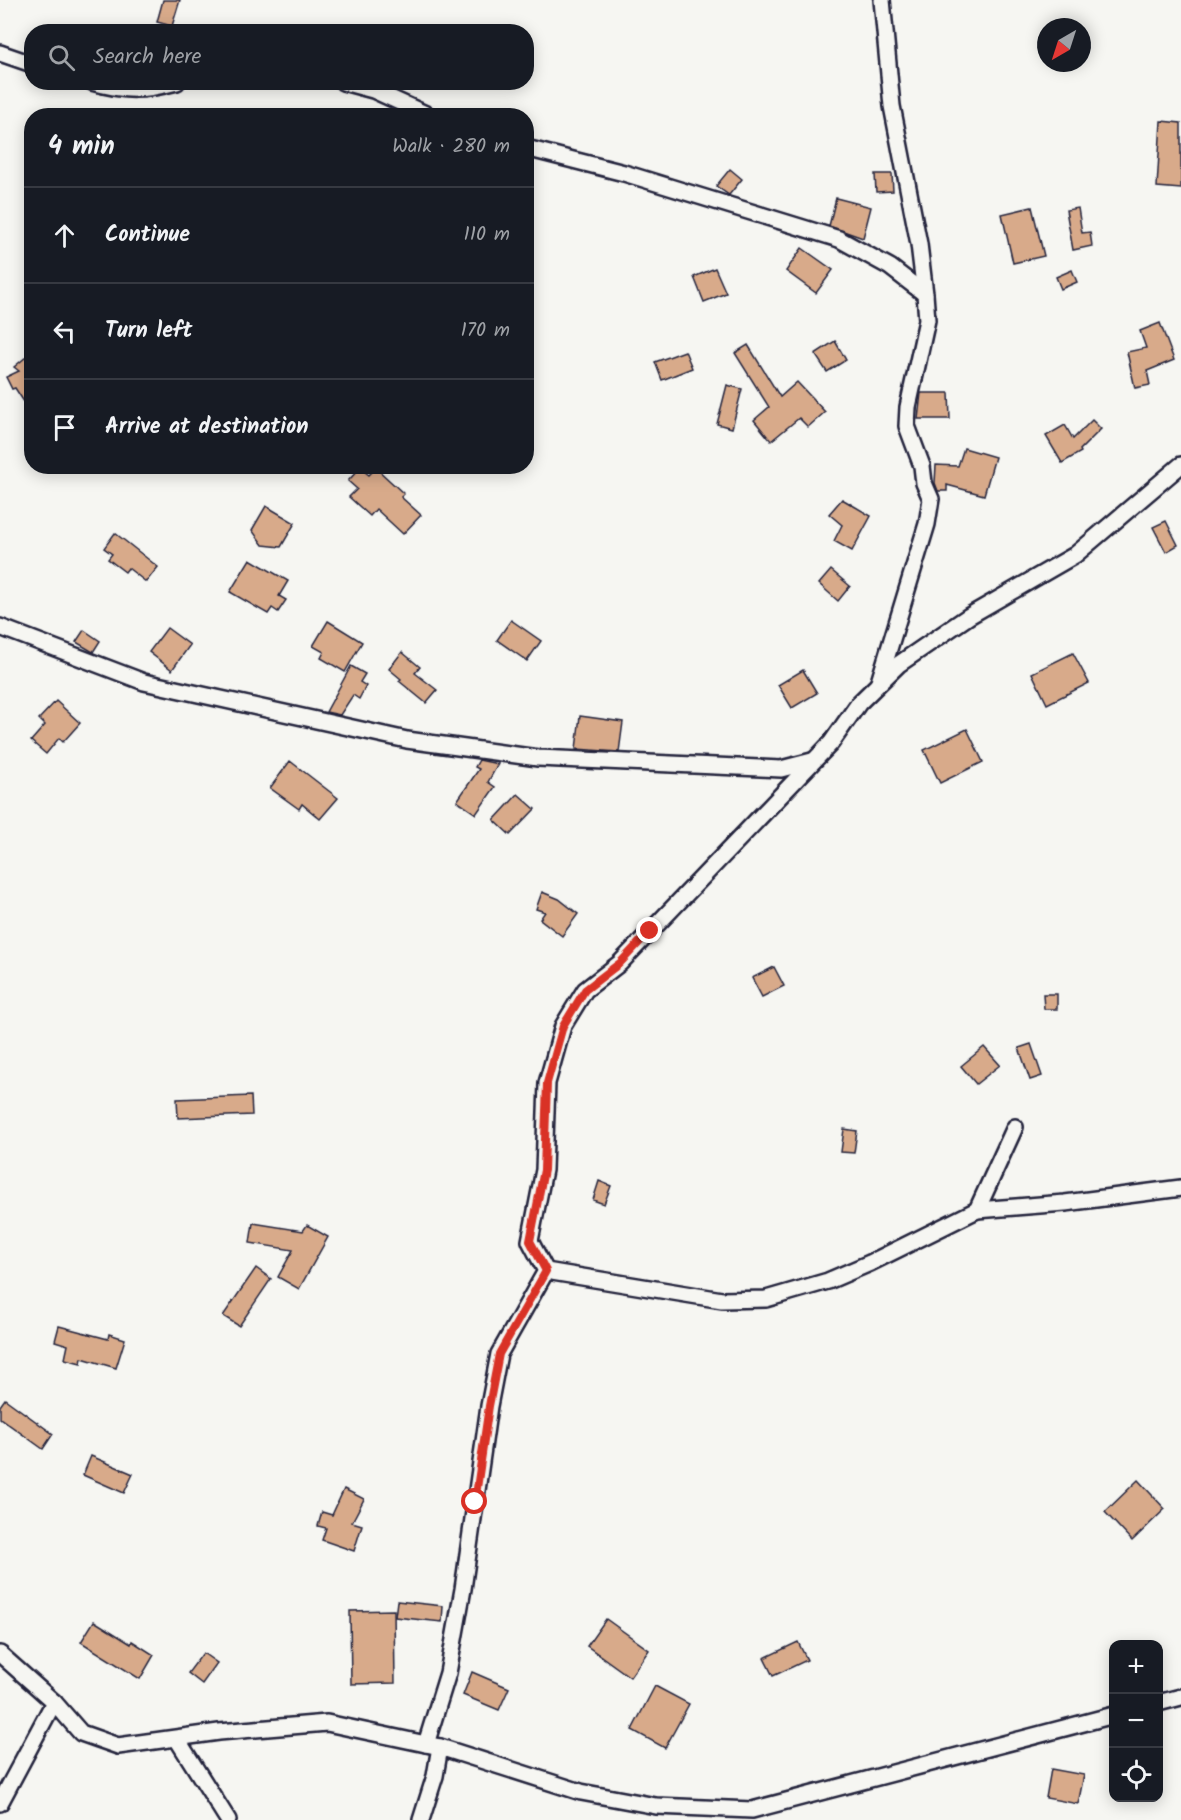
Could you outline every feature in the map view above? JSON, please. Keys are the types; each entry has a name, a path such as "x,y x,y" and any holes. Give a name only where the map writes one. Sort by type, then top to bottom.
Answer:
{"street":[{"path":"879,681 927,525 931,499 907,426 908,407 927,320 919,244 892,106 882,0"},
{"path":"0,53 24,61"},
{"path":"373,90 412,108"},
{"path":"534,150 699,194 839,239 890,267 925,294"},
{"path":"546,1271 530,1241 544,1170 547,1083 563,1026 585,990 620,963 831,743 879,681 931,640 1075,555 1181,465"},
{"path":"0,627 144,682 407,740 538,758 781,769 813,760"},
{"path":"977,1210 1015,1127"},
{"path":"546,1271 722,1300 766,1299 828,1281 870,1263 977,1210 1065,1203 1181,1188"},
{"path":"421,1820 435,1776 433,1746 463,1589 489,1406 499,1354 546,1271"},
{"path":"0,1654 54,1702 81,1733 118,1746 219,1732 327,1724 433,1746 581,1792 656,1806 755,1815 1109,1716"},
{"path":"1163,1702 1181,1697"},
{"path":"0,1803 54,1702"},
{"path":"177,1739 228,1820"}],"building":[{"path":"163,0 180,0 173,24 157,22"},
{"path":"1161,121 1181,123 1181,189 1157,187"},
{"path":"730,169 742,179 729,195 716,186"},
{"path":"875,174 892,174 893,191 876,192"},
{"path":"836,198 871,207 863,238 829,226"},
{"path":"1032,207 1044,256 1013,263 1002,214"},
{"path":"1078,208 1082,233 1090,232 1092,246 1073,250 1066,210"},
{"path":"802,248 833,270 816,293 786,271"},
{"path":"715,268 726,293 704,302 694,277"},
{"path":"1072,270 1077,282 1061,289 1056,277"},
{"path":"1160,323 1174,360 1147,371 1150,385 1135,388 1127,352 1146,348 1140,331"},
{"path":"835,341 846,360 827,372 815,354"},
{"path":"748,345 780,397 797,382 825,412 808,427 799,418 771,441 754,420 769,407 735,353"},
{"path":"685,351 692,368 662,380 655,362"},
{"path":"24,359 24,402 15,388 12,389 6,377 19,371 14,367"},
{"path":"727,385 742,389 732,428 717,424"},
{"path":"921,393 949,393 950,419 918,419"},
{"path":"1092,420 1101,429 1080,450 1081,452 1062,463 1046,436 1065,425 1073,439"},
{"path":"964,448 995,457 984,495 947,485 947,491 938,491 935,483 936,465 958,466"},
{"path":"354,474 382,474 404,494 401,497 421,515 403,534 376,509 370,516 349,497 357,489 348,481"},
{"path":"842,499 871,516 852,551 834,541 842,525 829,514"},
{"path":"266,506 295,523 281,547 263,545 252,530"},
{"path":"1166,521 1178,545 1166,552 1153,527"},
{"path":"115,533 158,567 146,582 128,568 125,572 108,559 112,554 104,548"},
{"path":"250,559 288,581 279,596 286,600 278,612 272,608 268,614 230,592"},
{"path":"831,570 850,586 838,601 819,584"},
{"path":"511,620 541,641 527,661 497,640"},
{"path":"328,621 362,642 345,672 321,658 324,652 313,646"},
{"path":"167,628 190,645 172,670 149,652"},
{"path":"84,630 100,641 93,652 76,642"},
{"path":"402,652 420,667 415,673 437,690 426,703 399,681 401,679 389,669"},
{"path":"1073,653 1089,683 1047,704 1032,673"},
{"path":"351,666 365,674 360,682 366,686 359,699 353,695 340,715 326,712"},
{"path":"803,670 817,693 792,708 778,685"},
{"path":"56,701 80,723 63,742 59,738 46,754 31,741 45,725 39,719"},
{"path":"580,716 623,722 619,752 576,749"},
{"path":"967,729 983,762 940,783 924,750"},
{"path":"479,760 498,764 488,782 495,787 476,814 457,801 479,769 475,767"},
{"path":"290,761 338,798 320,819 302,804 299,809 270,788"},
{"path":"518,794 535,809 510,835 494,820"},
{"path":"542,892 559,899 578,914 562,936 540,919 545,912 536,909"},
{"path":"774,967 784,986 762,997 752,978"},
{"path":"1043,994 1057,994 1057,1009 1044,1009"},
{"path":"1031,1044 1042,1076 1030,1080 1019,1048"},
{"path":"984,1047 1000,1065 976,1084 961,1066"},
{"path":"251,1096 252,1115 178,1118 177,1099"},
{"path":"844,1129 857,1131 854,1153 841,1152"},
{"path":"599,1181 611,1186 604,1204 593,1200"},
{"path":"253,1223 303,1231 307,1225 328,1237 299,1289 278,1277 293,1250 250,1243"},
{"path":"256,1268 271,1279 239,1326 223,1316"},
{"path":"59,1326 108,1339 109,1334 125,1339 116,1368 82,1358 81,1363 65,1359 68,1345 55,1341"},
{"path":"5,1399 53,1434 43,1449 0,1418 0,1406"},
{"path":"91,1456 133,1474 124,1493 83,1475"},
{"path":"1138,1480 1165,1509 1132,1541 1105,1512"},
{"path":"344,1489 364,1499 352,1522 362,1525 354,1551 322,1540 326,1528 318,1526 322,1512 332,1515"},
{"path":"397,1601 443,1606 442,1622 395,1617"},
{"path":"394,1610 395,1683 351,1684 350,1611"},
{"path":"606,1619 649,1650 630,1677 587,1646"},
{"path":"94,1621 154,1655 140,1679 81,1642"},
{"path":"798,1642 807,1660 773,1676 764,1658"},
{"path":"203,1653 217,1663 202,1684 188,1673"},
{"path":"472,1672 509,1688 499,1710 463,1695"},
{"path":"655,1686 689,1704 665,1748 632,1730"},
{"path":"1051,1769 1084,1775 1078,1804 1046,1798"}],"route":[{"path":"475,1502 499,1354 546,1271 530,1241 544,1170 547,1083 563,1026 585,990 620,963 650,931"}]}
